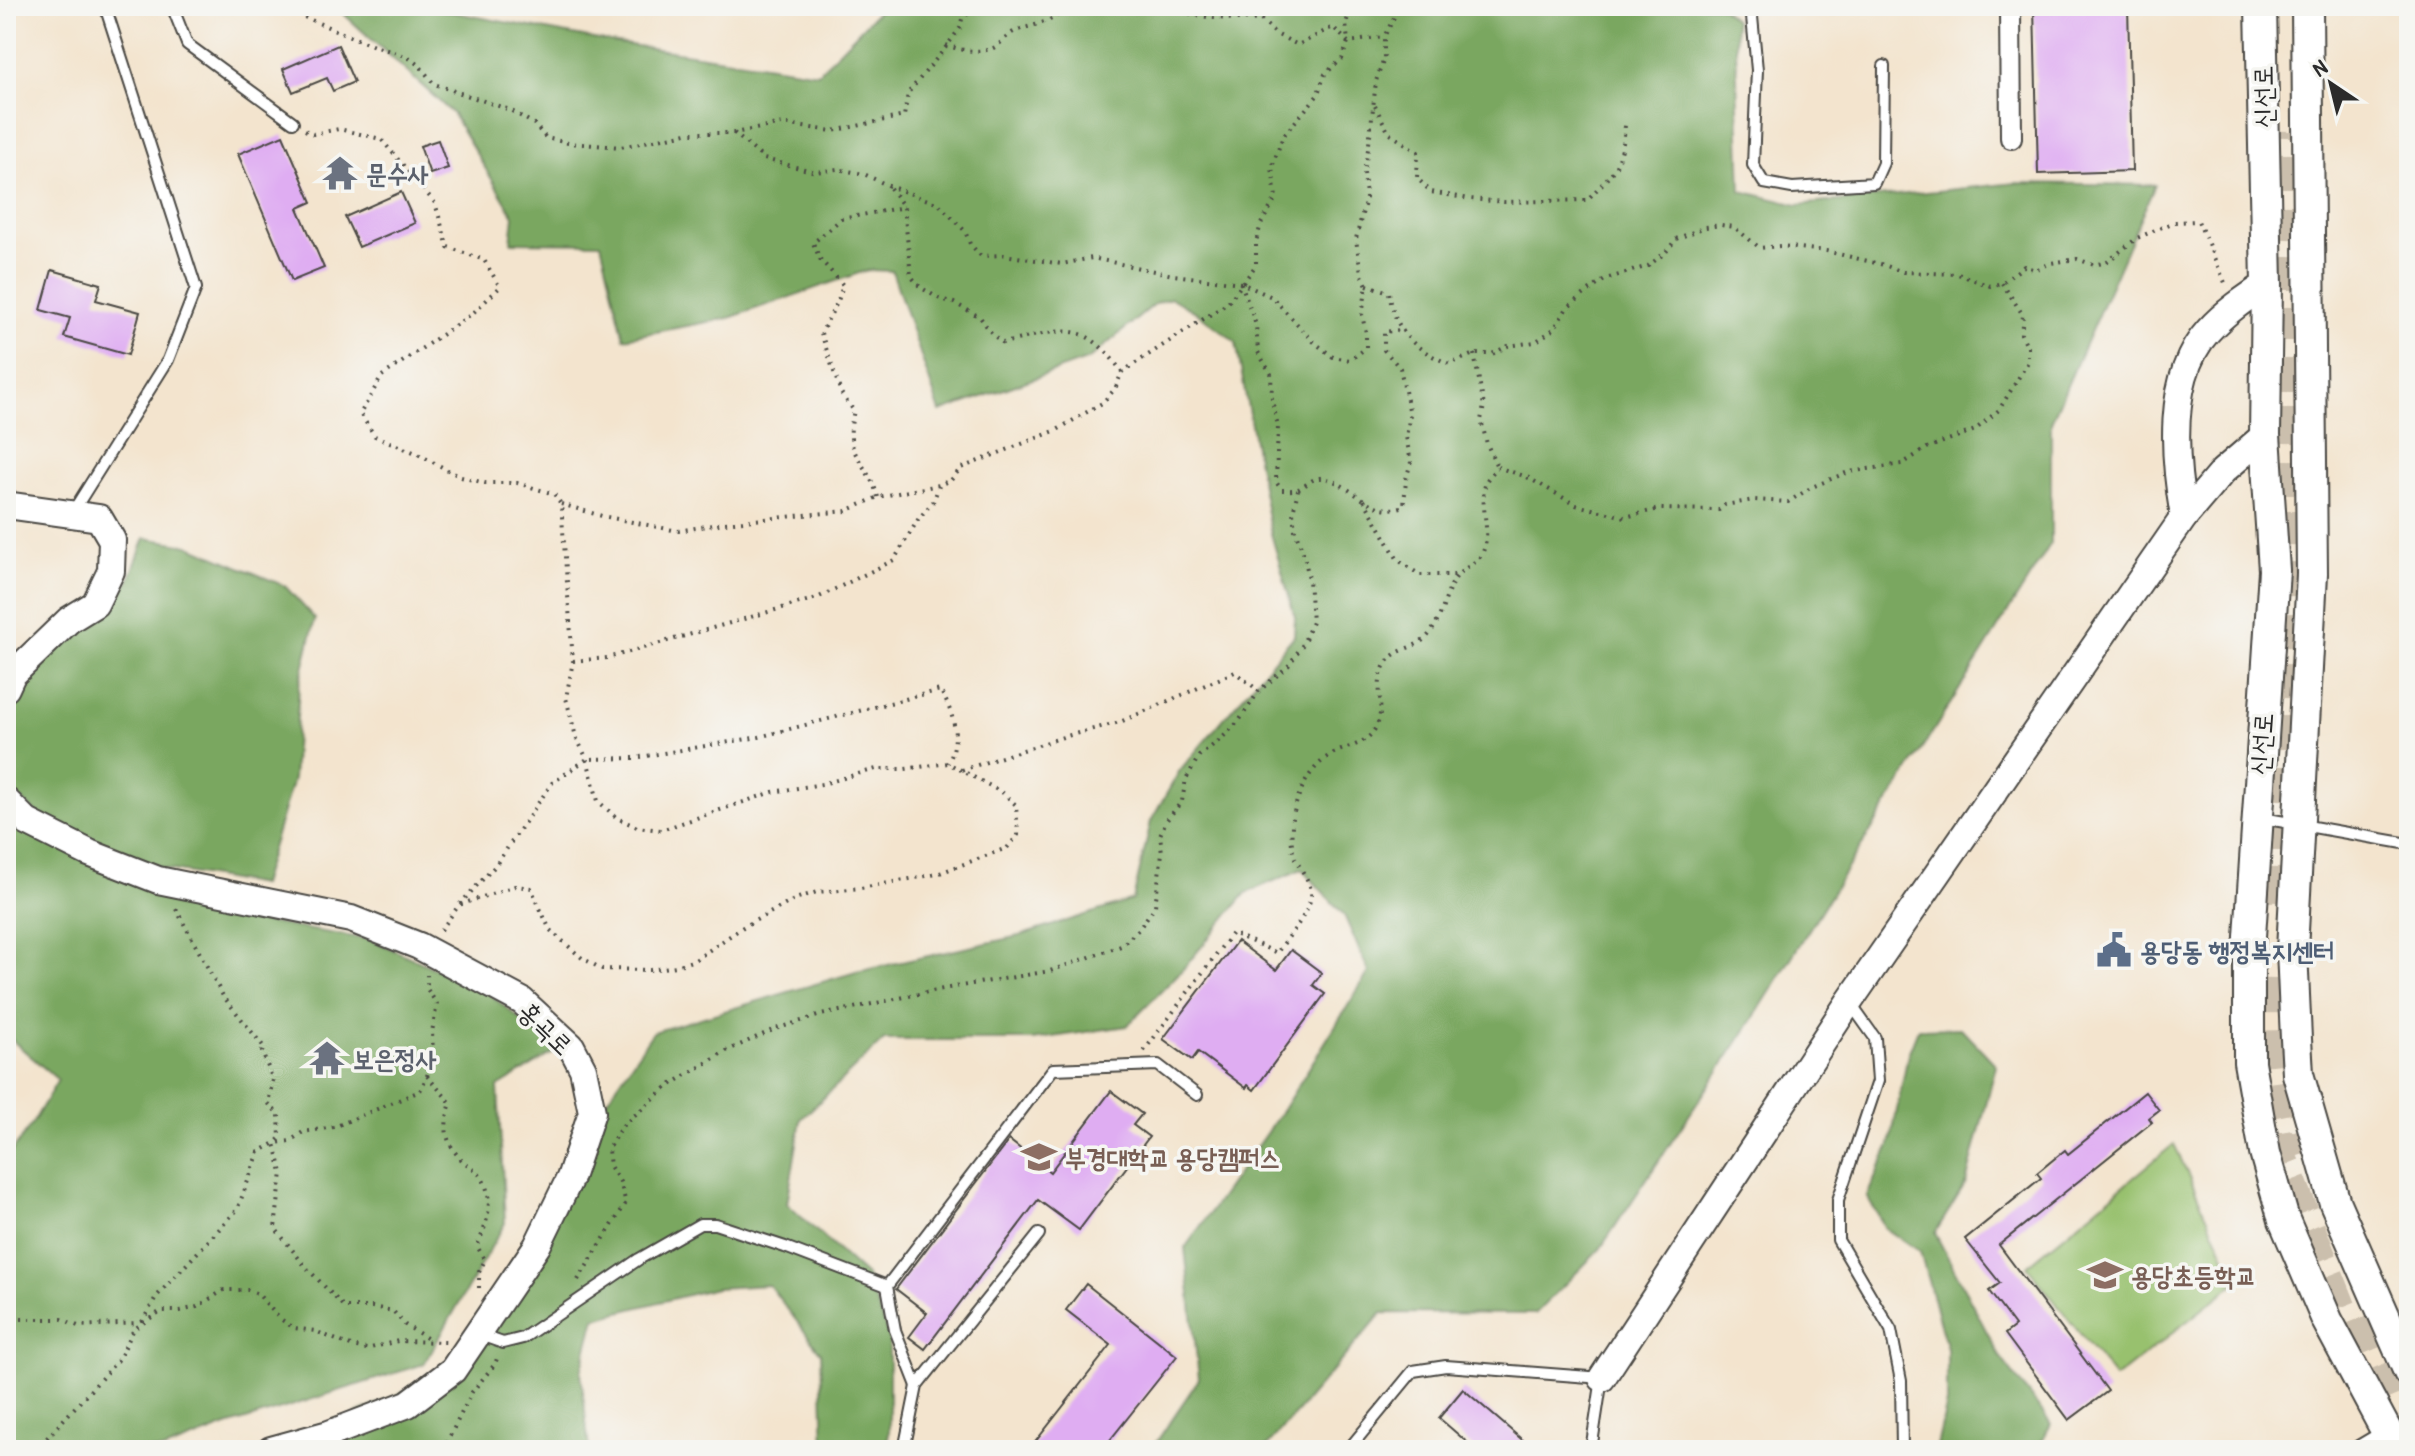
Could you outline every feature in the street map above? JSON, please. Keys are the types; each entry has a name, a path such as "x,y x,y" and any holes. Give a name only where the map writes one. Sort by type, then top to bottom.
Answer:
{"main road":[{"name":"신선로","path":"2261,6 2267,284 2265,435 2274,570 2249,952 2249,1062 2265,1153 2284,1220 2327,1320 2394,1442"},
{"name":"신선로","path":"2307,6 2312,574 2292,950 2298,1074 2335,1203 2409,1372"}],"street":[{"path":"2010,6 2011,138"},
{"path":"2184,517 2177,478 2175,432 2180,393 2193,352 2208,331 2235,305 2267,284"},
{"path":"1602,1378 1849,1002 2184,517 2223,471 2265,435"},
{"path":"6,505 99,518 112,540 111,571 95,604 69,620 12,675 6,688"},
{"name":"홍곡로","path":"6,801 27,822 89,853 158,880 351,919 431,953 522,1001 571,1046 583,1069 592,1112 570,1178 537,1246 453,1370 408,1404 329,1434 271,1450"},
{"path":"2361,1450 2394,1442"}],"lane":[{"path":"72,513 168,360 196,288 105,6"},
{"path":"172,6 187,44 293,122"},
{"path":"1751,6 1757,70 1753,165 1764,183 1792,188 1874,183 1883,163 1884,66"},
{"path":"2256,817 2409,844"},
{"path":"1849,1002 1875,1038 1878,1081 1838,1200 1838,1240 1891,1330 1901,1381 1902,1450"},
{"path":"917,1386 895,1330 887,1286 1053,1069 1158,1065 1197,1095"},
{"path":"478,1334 503,1343 523,1338 639,1259 700,1224 715,1224 785,1247 887,1286"},
{"path":"904,1450 917,1386 1039,1234"},
{"path":"1348,1450 1413,1371 1446,1366 1602,1378 1591,1450"}],"path":[{"path":"293,6 304,17 406,56 420,66 434,84 510,110 534,124 546,138 621,147 687,133 734,133 782,124 833,131 904,116 908,93 960,28 962,19 976,6"},
{"path":"946,45 960,50 992,49 1014,31 1041,25 1060,15 1067,6"},
{"path":"1150,6 1212,18 1261,20 1276,34 1298,45 1333,27 1348,42"},
{"path":"561,504 602,516 678,531 724,523 846,511 878,497 951,480 961,468 1035,441 1102,403 1115,389 1122,372 1228,303 1256,265 1256,242 1261,224 1276,198 1272,167 1283,136 1317,96 1325,74 1342,59 1348,42 1346,23 1352,6"},
{"path":"734,133 764,159 816,172 837,169 864,174 939,204 965,231 970,244 981,256 1004,255 1062,264 1092,258 1173,275 1241,283 1272,297 1314,342 1333,357 1350,360 1366,348 1362,315 1367,285 1361,273 1356,239 1366,198 1364,171 1376,81 1384,59 1384,37 1400,6"},
{"path":"1348,42 1384,37"},
{"path":"1374,103 1389,133 1418,152 1417,178 1431,192 1504,202 1587,200 1623,156 1625,124"},
{"path":"293,122 313,134 339,129 381,139 435,203 448,247 484,260 500,287 473,313 382,376 360,414 375,436 461,477 485,483 517,483 554,494 561,504 573,661 566,698 598,801 617,818 637,827 661,830 773,792 822,784 876,769 905,769 948,763 1003,793 1016,805 1018,835 1007,848 937,874 861,888 817,892 798,898 743,927 695,960 676,966 630,971 602,969 582,958 550,930 531,888 515,886 459,905"},
{"path":"889,186 904,207 911,276 920,287 980,317 1003,343 1071,329 1112,358 1122,372"},
{"path":"878,497 872,478 850,446 854,411 841,393 821,333 843,285 820,259 813,243 841,219 904,207"},
{"path":"1367,285 1389,292 1399,330 1425,354 1450,364 1474,354 1492,354 1508,346 1535,342 1554,329 1567,308 1606,279 1648,266 1666,252 1676,239 1705,227 1734,227 1760,248 1781,246 1826,251 1903,272 1958,274 1990,286 2002,283 2024,266 2035,270 2051,263 2077,259 2094,265 2107,262 2137,238 2174,222 2198,221 2235,305"},
{"path":"1241,283 1256,325 1258,352 1271,374 1272,400 1278,426 1276,482 1282,490 1298,490"},
{"path":"1474,354 1484,406 1481,420 1497,467 1527,477 1576,505 1625,517 1659,509 1719,510 1725,505 1754,500 1788,502 1812,487 1848,472 1902,464 1927,448 1975,430 1999,410 2028,362 2028,347 2021,334 2023,315 2002,283"},
{"path":"562,1311 626,1203 620,1182 610,1166 608,1149 621,1127 641,1107 694,1069 775,1029 821,1015 937,990 1050,971 1121,946 1139,929 1155,906 1162,853 1160,835 1166,821 1182,801 1186,779 1199,756 1239,721 1259,691 1289,665 1303,644 1312,622 1309,579 1293,512 1298,490 1313,478 1326,478 1391,511 1404,506 1411,462 1406,437 1410,414 1400,368 1384,350 1384,332 1399,330"},
{"path":"1133,1066 1232,933 1277,953 1308,908 1312,892 1293,852 1292,827 1296,803 1307,778 1335,752 1349,749 1368,737 1376,727 1382,707 1378,693 1379,677 1386,663 1394,653 1424,640 1441,618 1457,575 1481,556 1488,525 1486,483 1497,467"},
{"path":"573,661 607,658 629,652 817,598 843,587 894,560 919,518 933,502 939,485"},
{"path":"1364,499 1398,560 1420,575 1457,575"},
{"path":"962,770 1120,722 1235,672 1259,691"},
{"path":"275,1143 290,1141 303,1132 334,1127 420,1091 433,1052 432,1032 437,1004 427,989 432,943 459,905 495,866 552,783 587,759 634,758 759,737 940,690 950,707 956,733 953,754 948,763"},
{"path":"142,1322 156,1297 237,1210 259,1152 280,1138 279,1115 268,1103 273,1080 262,1052 264,1047 223,996 158,880"},
{"path":"427,1076 451,1103 445,1122 449,1143 460,1158 482,1177 489,1197 485,1228 477,1246 485,1260 479,1272 478,1298"},
{"path":"36,1450 119,1359 134,1329 142,1322 161,1311 197,1307 224,1290 248,1290 258,1294 279,1318 294,1328 315,1331 351,1346 367,1349 398,1341 431,1340 405,1325 393,1311 344,1307 284,1241 275,1228 282,1173 275,1143"},
{"path":"6,1315 14,1319 62,1319 78,1326 142,1322"},
{"path":"443,1450 472,1392 495,1364"}],"green space":[{"path":"335,6 420,6 610,42 818,73 883,6 1720,6 1735,20 1741,191 1798,205 2016,183 2155,185 2051,422 2051,543 1748,1027 1600,1249 1535,1314 1382,1313 1264,1450 1151,1450 1199,1379 1185,1248 1284,1108 1369,972 1344,915 1302,869 1246,893 1183,969 1127,1026 1032,1040 884,1040 801,1119 787,1204 866,1276 889,1338 889,1433 885,1450 824,1450 821,1353 769,1285 716,1288 595,1318 581,1372 589,1450 282,1450 470,1360 602,1107 653,1032 856,972 1019,936 1133,900 1151,821 1180,770 1294,636 1295,617 1270,530 1236,342 1199,314 1171,298 1156,303 1089,359 940,412 892,271 868,270 729,318 624,338 601,243 511,242 514,216 452,113"},
{"path":"145,538 188,545 285,586 315,619 299,686 293,779 261,885 161,868 43,819 6,785 6,715 14,687 128,583"},
{"path":"6,823 228,916 372,940 487,992 558,1050 498,1087 505,1223 424,1364 227,1426 164,1450 6,1450 6,1151 13,1150 58,1080 6,1035"},
{"path":"1961,1028 1996,1065 1966,1183 1935,1233 1999,1355 2051,1424 2037,1450 1936,1450 1947,1403 1947,1349 1920,1252 1885,1228 1867,1196 1890,1145 1908,1054 1918,1029"},
{"path":"2174,1144 2237,1282 2115,1378 2027,1266"}],"building":[{"path":"2034,6 2128,6 2132,171 2038,174"},
{"path":"338,45 354,82 333,91 327,78 293,92 283,69"},
{"path":"283,135 312,202 298,208 324,268 292,281 238,154"},
{"path":"438,140 448,168 430,174 420,146"},
{"path":"401,192 415,223 359,247 345,217"},
{"path":"52,270 101,284 96,300 140,312 128,355 64,337 70,318 41,310"},
{"path":"1237,941 1276,970 1291,950 1322,973 1313,985 1325,994 1254,1090 1248,1085 1246,1088 1198,1052 1192,1060 1163,1039"},
{"path":"1111,1091 1142,1114 1133,1125 1149,1137 1079,1230 1038,1200 925,1349 909,1337 927,1313 896,1289 1009,1140 1050,1172"},
{"path":"2145,1092 2159,1110 2149,1118 2152,1122 1999,1245 2108,1391 2069,1420 2005,1334 2015,1326 1989,1291 2000,1283 1965,1239 2041,1178 2037,1173 2065,1150 2068,1154"},
{"path":"1086,1284 1177,1356 1102,1450 1029,1450 1111,1345 1066,1310"},
{"path":"1463,1389 1534,1450 1476,1450 1439,1418"}],"tunnel":[{"path":"2282,902 2294,131"},
{"path":"2281,979 2283,1068 2289,1111 2301,1155"},
{"path":"2275,1133 2279,1155 2360,1360"},
{"path":"2366,1316 2401,1400 2409,1409"}],"place":[{"name":"문수사","path":"340,173"},
{"name":"용당동 행정복지센터","path":"2114,950"},
{"name":"보은정사","path":"327,1058"},
{"name":"부경대학교 용당캠퍼스","path":"1039,1157"},
{"name":"용당초등학교","path":"2105,1275"}]}
